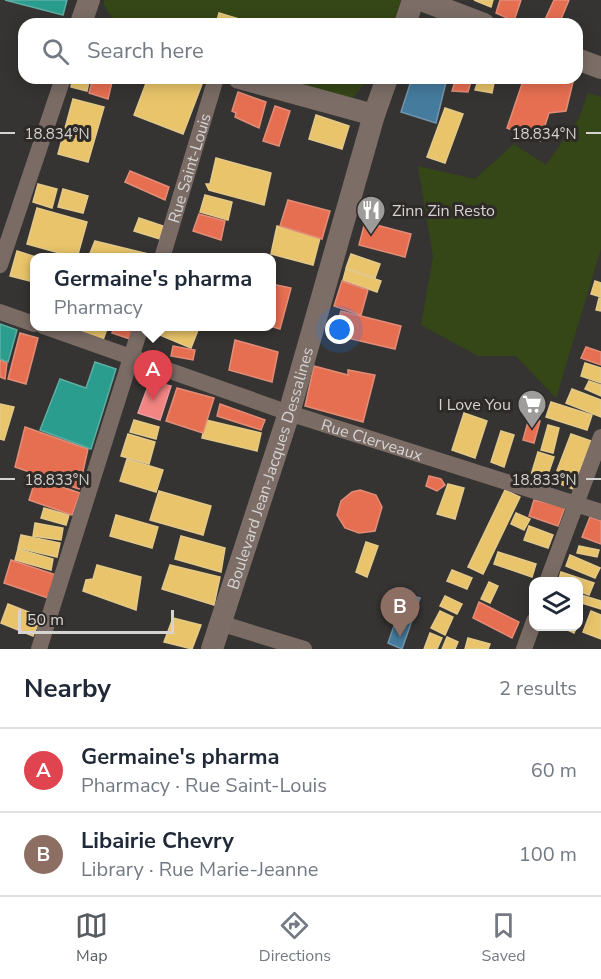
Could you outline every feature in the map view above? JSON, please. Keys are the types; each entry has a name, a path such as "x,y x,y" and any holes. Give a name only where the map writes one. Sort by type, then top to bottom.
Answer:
{"main road":[{"path":"84,18 89,0"},
{"path":"407,18 413,0"},
{"path":"421,0 468,18"},
{"path":"583,61 601,68"},
{"path":"260,84 374,116"},
{"name":"Boulevard Jean-Jacques Dessalines","path":"212,649 289,413 385,84"}],"street":[{"path":"0,265 61,84"},
{"name":"Rue Saint-Louis","path":"164,253 214,84"},
{"path":"0,312 30,323"},
{"name":"Rue Clerveaux","path":"54,331 289,413 601,512"},
{"path":"39,649 140,331"},
{"path":"549,577 601,436"},
{"path":"220,623 304,649"},
{"path":"524,649 530,631"}],"green space":[{"path":"104,0 401,0 396,18 112,18 104,5"},
{"path":"292,84 365,84 350,101"},
{"path":"588,93 601,97 601,249 556,398 516,356 478,356 421,325 433,257 418,166 475,179 514,144 546,165 579,118"}],"building: Homes":[{"path":"474,0 493,0 491,7"},
{"path":"219,13 236,18 218,18"},
{"path":"72,84 89,84 87,91 71,87"},
{"path":"146,84 202,84 183,134 134,115"},
{"path":"477,84 494,84 492,93 475,90"},
{"path":"73,99 104,107 88,162 58,154"},
{"path":"445,108 463,114 445,163 427,157"},
{"path":"316,115 349,126 342,149 309,139"},
{"path":"216,158 271,173 264,205 209,190 206,184 210,184"},
{"path":"38,184 57,189 52,208 33,202"},
{"path":"63,189 88,196 83,213 58,207"},
{"path":"205,195 232,202 228,220 200,212"},
{"path":"37,208 87,222 78,253 59,253 27,244"},
{"path":"139,218 163,226 160,239 134,231"},
{"path":"277,226 320,238 313,265 271,253"},
{"path":"95,241 145,253 90,253"},
{"path":"17,251 30,255 30,281 10,276"},
{"path":"351,254 380,264 375,278 346,268"},
{"path":"346,269 381,281 377,292 343,280"},
{"path":"595,281 601,283 601,297 591,294"},
{"path":"599,298 601,298 601,311 596,310"},
{"path":"80,331 106,331 103,340"},
{"path":"161,331 198,331 191,348 160,335"},
{"path":"585,363 601,368 601,383 581,376"},
{"path":"589,381 601,385 601,396 585,389"},
{"path":"572,389 601,400 601,417 566,403"},
{"path":"551,402 592,415 587,430 546,417"},
{"path":"0,404 14,407 4,440 0,439"},
{"path":"464,413 487,421 475,458 452,450"},
{"path":"134,420 159,427 156,439 130,432"},
{"path":"206,420 261,433 257,451 202,438"},
{"path":"548,425 559,428 553,453 541,450"},
{"path":"501,431 514,435 504,467 491,462"},
{"path":"128,434 155,442 149,464 121,456"},
{"path":"571,434 591,441 573,489 553,481"},
{"path":"538,452 554,457 546,480 531,475"},
{"path":"127,459 163,470 156,492 120,481"},
{"path":"448,484 464,488 455,519 437,514"},
{"path":"505,490 520,497 483,574 468,567"},
{"path":"159,491 211,506 203,535 150,520"},
{"path":"44,508 69,515 66,525 41,518"},
{"path":"516,513 530,519 524,530 511,524"},
{"path":"116,515 158,527 152,548 110,536"},
{"path":"35,523 63,528 61,540 33,536"},
{"path":"529,526 553,535 548,548 524,540"},
{"path":"21,535 60,543 57,557 18,548"},
{"path":"181,536 225,548 221,572 175,559"},
{"path":"366,542 378,546 367,577 356,572"},
{"path":"579,546 599,550 597,557 577,553"},
{"path":"18,549 53,559 51,570 15,560"},
{"path":"498,552 536,564 532,577 494,564"},
{"path":"570,555 600,568 595,578 566,566"},
{"path":"97,565 141,577 136,610 83,591 86,580 93,579"},
{"path":"170,565 220,577 214,605 162,589"},
{"path":"452,570 472,578 467,589 447,581"},
{"path":"561,572 576,577 560,577"},
{"path":"583,579 594,583 589,595 583,593"},
{"path":"489,582 498,586 490,603 481,599"},
{"path":"445,596 462,604 457,614 440,606"},
{"path":"583,596 601,601 601,609 583,604"},
{"path":"8,604 41,617 33,636 1,623"},
{"path":"440,611 453,617 445,635 431,628"},
{"path":"591,611 601,615 601,639 583,632"},
{"path":"173,618 201,625 192,649 164,642"},
{"path":"430,633 442,638 437,649 424,649"},
{"path":"447,637 458,642 455,649 442,649"},
{"path":"468,638 490,644 488,649 465,649"}],"building: Shops":[{"path":"500,0 521,0 515,18 507,18 496,13"},
{"path":"554,0 569,0 562,18 546,18"},
{"path":"91,84 112,84 108,99 89,93"},
{"path":"454,84 470,84 468,92 452,91"},
{"path":"522,84 573,84 566,111 549,113 540,141 507,128"},
{"path":"238,92 266,102 259,128 235,117 236,113 232,111"},
{"path":"275,106 290,111 279,146 263,141"},
{"path":"130,171 169,187 165,200 125,182"},
{"path":"288,200 330,211 322,239 280,226"},
{"path":"199,214 225,221 221,240 193,231"},
{"path":"365,222 411,234 405,257 359,245"},
{"path":"342,281 368,290 361,315 334,306"},
{"path":"276,285 291,288 280,329 276,328"},
{"path":"341,311 401,326 395,349 334,335 335,316 339,317"},
{"path":"113,331 132,331 130,339 112,333"},
{"path":"20,333 38,338 26,384 8,379"},
{"path":"235,340 278,352 272,382 229,370"},
{"path":"173,346 195,350 193,360 171,356"},
{"path":"586,347 601,352 601,365 581,358"},
{"path":"0,360 7,363 5,379 0,377"},
{"path":"314,366 348,375 348,370 375,375 363,422 305,406"},
{"path":"177,388 214,398 203,433 166,421"},
{"path":"220,404 265,420 261,430 217,416"},
{"path":"529,418 540,421 534,443 523,440"},
{"path":"25,427 88,449 79,489 15,467"},
{"path":"429,476 441,479 445,485 437,491 426,486"},
{"path":"36,478 80,493 72,515 29,500"},
{"path":"360,490 376,495 382,507 375,531 359,533 345,528 337,515 341,501 352,492"},
{"path":"534,500 565,507 558,526 529,516"},
{"path":"590,517 601,521 601,544 582,537"},
{"path":"11,560 56,575 48,598 4,583"},
{"path":"479,602 519,622 512,638 473,618"}],"building: Schools":[{"path":"5,0 67,0 63,15"},
{"path":"0,324 17,330 8,362 0,359"},
{"path":"95,362 116,369 91,449 40,430 60,379 86,388"}],"building: Health":[{"path":"150,381 171,386 160,420 138,413"}],"building: Public":[{"path":"410,84 446,84 436,123 401,112"},
{"path":"405,594 420,598 402,649 388,643"}],"place":[{"name":"Zinn Zin Resto","path":"371,236"},
{"name":"Germaine's pharma","path":"153,400"},
{"name":"I Love You","path":"532,430"},
{"name":"Libairie Chevry","path":"400,637"}]}
